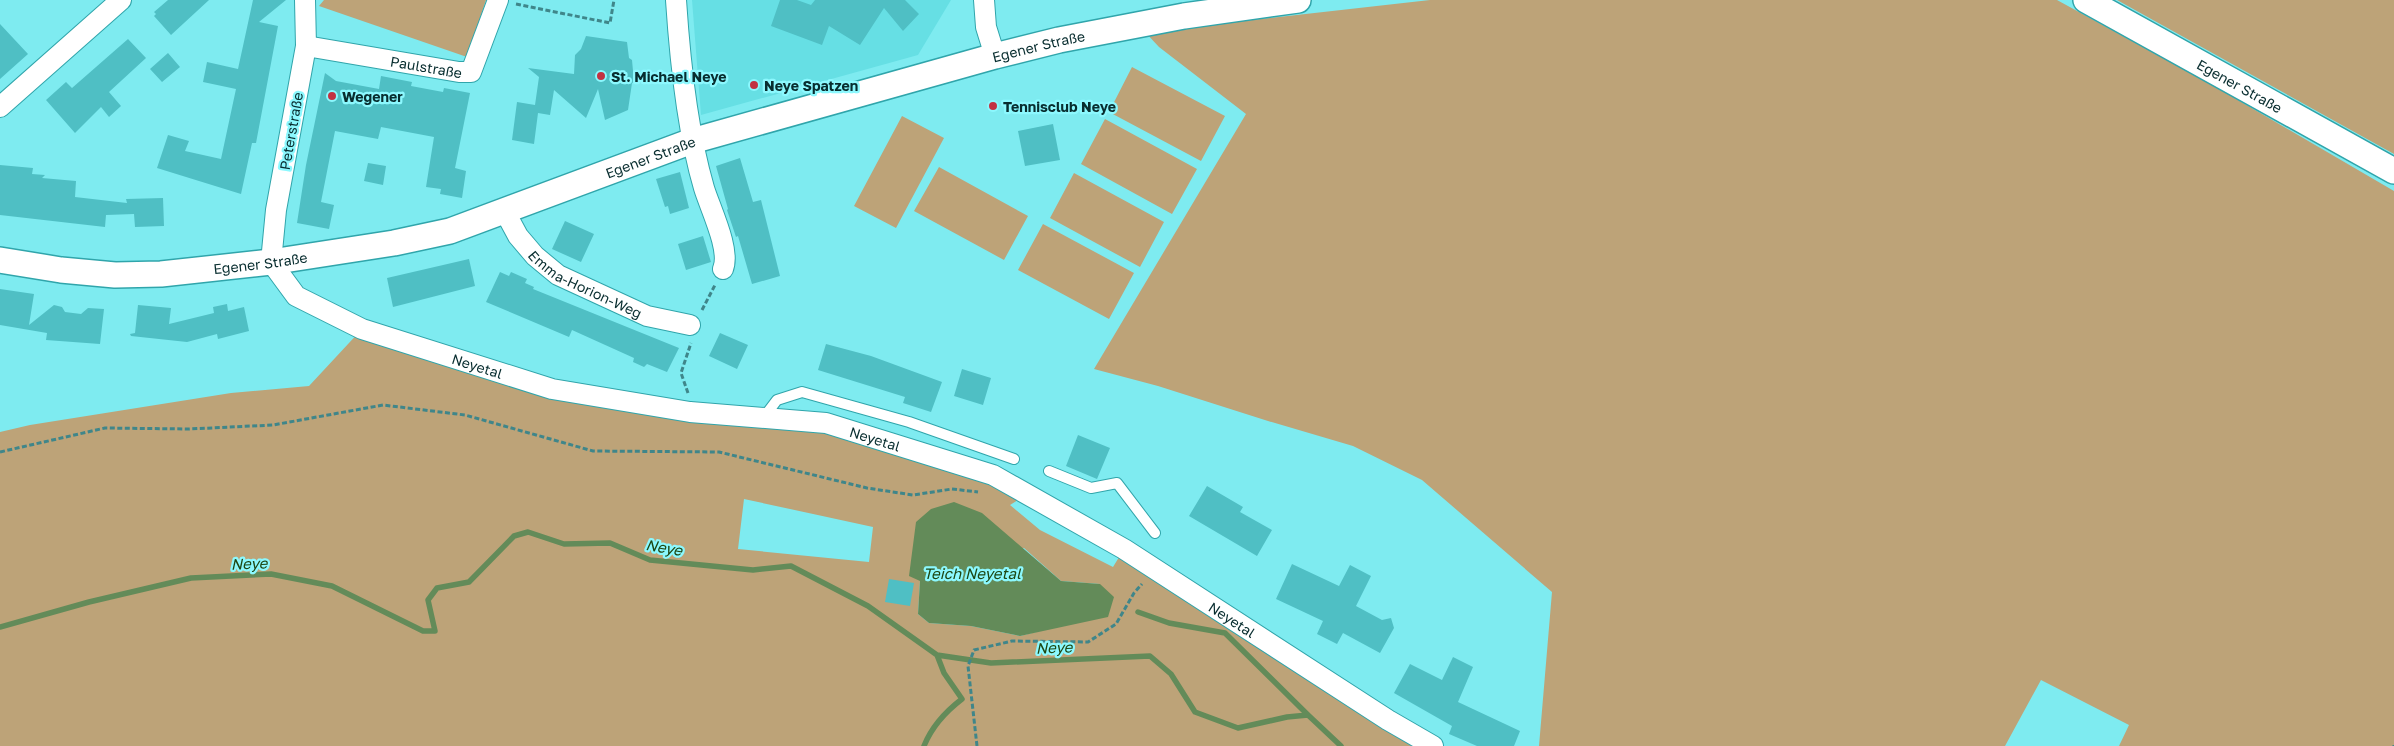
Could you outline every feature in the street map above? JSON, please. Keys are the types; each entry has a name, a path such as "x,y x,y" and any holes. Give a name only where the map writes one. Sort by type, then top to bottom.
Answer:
{"street":[{"path":"0,107 121,0"},
{"name":"Peterstraße","path":"271,262 276,210 306,46 305,0"},
{"path":"676,0 692,141 704,187 722,242 725,263 723,269"},
{"path":"984,0 986,27 995,56"},
{"name":"Egener Straße","path":"0,260 61,270 115,275 161,274 271,262 394,243 450,230 692,141 995,56 1059,40 1174,18 1298,0"},
{"name":"Egener Straße","path":"2086,0 2394,170"},
{"name":"Paulstraße","path":"306,46 458,72 472,72 503,1"},
{"name":"Emma-Horion-Weg","path":"504,210 518,236 535,256 558,275 647,316 690,326"},
{"name":"Neyetal","path":"271,262 296,296 362,329 552,389 690,412 826,423 994,475 1124,549 1189,589 1388,720 1434,746"}],"lane":[{"path":"764,417 777,400 802,392 909,422 1014,459"},
{"path":"1049,471 1091,488 1117,483 1155,533"}],"path":[{"path":"503,1 610,23 614,0"},
{"path":"690,399 681,373 692,346"},
{"path":"0,452 105,428 189,429 273,425 383,405 465,415 593,451 719,452 867,488 913,495 952,489 980,492"},
{"path":"977,746 968,666 974,650 1012,641 1088,642 1116,624 1134,593 1156,570"}],"shaded area":[{"path":"324,0 486,0 467,57 319,6"},
{"name":"Neye Spatzen","path":"692,0 951,0 918,55 701,115"},
{"path":"1430,0 2057,0 2214,86 2394,191 2394,746 2119,746 2129,725 2041,680 2005,746 1539,746 1552,592 1422,480 1353,446 1158,386 1094,369 1246,114 1159,47 1145,32"},
{"path":"2117,0 2394,0 2394,154"},
{"path":"1132,67 1225,116 1201,161 1109,112"},
{"path":"902,116 944,138 896,228 854,206"},
{"path":"1105,119 1197,169 1172,214 1081,164"},
{"path":"939,167 1028,216 1004,260 914,211"},
{"path":"1074,173 1164,222 1140,267 1050,218"},
{"path":"1043,224 1134,273 1109,319 1018,270"},
{"path":"362,329 552,389 826,423 1026,495 1010,505 1040,530 1113,567 1124,549 1433,746 0,746 0,432 30,425 231,393 309,386","holes":["744,499 873,527 869,562 738,549","1024,548 1061,581 1100,584 1052,628 1020,636 971,626 929,623 918,614 920,581"]}],"water":[{"name":"Teich Neyetal","path":"954,502 982,513 1061,581 1100,584 1114,597 1108,617 1020,636 971,626 929,623 918,614 920,581 909,576 916,522 931,509"}],"building":[{"path":"168,0 209,0 171,35 154,16 156,14 154,12"},
{"path":"253,0 286,0 259,22 278,26 256,143 252,143 241,194 157,168 168,135 189,141 185,151 221,159 236,89 203,82 207,62 238,69"},
{"path":"780,0 797,0 811,5 815,0 905,0 919,14 903,31 884,8 860,45 829,26 822,45 771,26"},
{"path":"0,24 28,54 0,79"},
{"name":"St. Michael Neye","path":"586,36 627,42 629,58 632,60 634,82 632,83 628,110 605,120 598,89 586,118 554,90 550,115 538,113 534,144 512,140 517,102 535,105 539,77 528,68 574,74 575,55 581,49"},
{"path":"128,39 146,58 109,92 121,106 109,117 101,107 75,133 46,100 66,82 72,88"},
{"path":"168,53 180,67 162,82 150,69"},
{"path":"325,73 336,81 379,89 381,76 412,82 411,86 443,92 444,88 470,93 455,168 466,171 462,198 440,194 441,189 426,187 434,137 381,127 378,139 335,131 321,202 334,205 329,229 297,223 306,165"},
{"path":"1053,124 1060,160 1025,166 1018,131"},
{"path":"740,158 753,202 761,200 780,276 752,284 738,236 736,237 727,210 716,166"},
{"path":"368,163 386,166 383,185 364,181"},
{"path":"0,165 33,168 32,174 45,175 42,178 76,181 75,197 127,203 126,199 163,198 164,226 135,227 134,214 106,215 105,227 0,215"},
{"path":"680,172 689,208 670,214 668,206 665,207 656,179"},
{"path":"565,221 594,234 581,262 552,249"},
{"path":"703,236 711,262 686,270 678,244"},
{"path":"469,259 475,286 393,307 387,278"},
{"path":"500,272 509,276 511,272 527,279 525,283 534,287 533,289 679,348 667,372 647,364 644,367 633,362 634,358 572,330 569,337 486,302"},
{"path":"0,289 34,294 29,325 54,305 62,307 65,312 81,314 88,308 104,309 100,344 46,340 47,333 0,325"},
{"path":"227,304 228,311 244,307 249,331 218,339 217,334 187,342 131,336 130,334 135,333 138,305 171,308 169,324 214,313 213,307"},
{"path":"720,333 748,345 737,369 709,356"},
{"path":"826,344 871,356 942,382 931,412 903,403 905,397 818,370"},
{"path":"962,369 991,378 983,405 954,396"},
{"path":"1078,435 1110,448 1097,479 1066,466"},
{"path":"1207,486 1243,507 1240,512 1272,530 1257,556 1189,516"},
{"path":"1292,564 1339,586 1350,565 1371,576 1356,606 1382,620 1391,618 1394,628 1380,653 1343,633 1337,644 1317,634 1323,621 1276,599"},
{"path":"889,579 914,583 910,606 885,602"},
{"path":"1453,657 1473,667 1458,702 1520,731 1514,746 1477,746 1449,734 1452,726 1394,693 1410,664 1442,680"}],"waterway":[{"name":"Neye","path":"0,627 89,602 191,578 271,574 332,586 423,631 435,631 428,600 437,588 469,582 514,536 528,532 564,544 610,543 650,560 753,570 791,566 868,606 937,655 991,663 1150,656 1171,674 1195,712 1238,728 1287,717 1308,715 1341,746"},
{"path":"1138,612 1169,623 1225,633 1308,715"},
{"path":"924,746 940,720 962,699 944,673 937,655"}],"place":[{"name":"St. Michael Neye","path":"601,76"},
{"name":"Neye Spatzen","path":"754,85"},
{"name":"Wegener","path":"332,96"},
{"name":"Tennisclub Neye","path":"993,106"}]}
